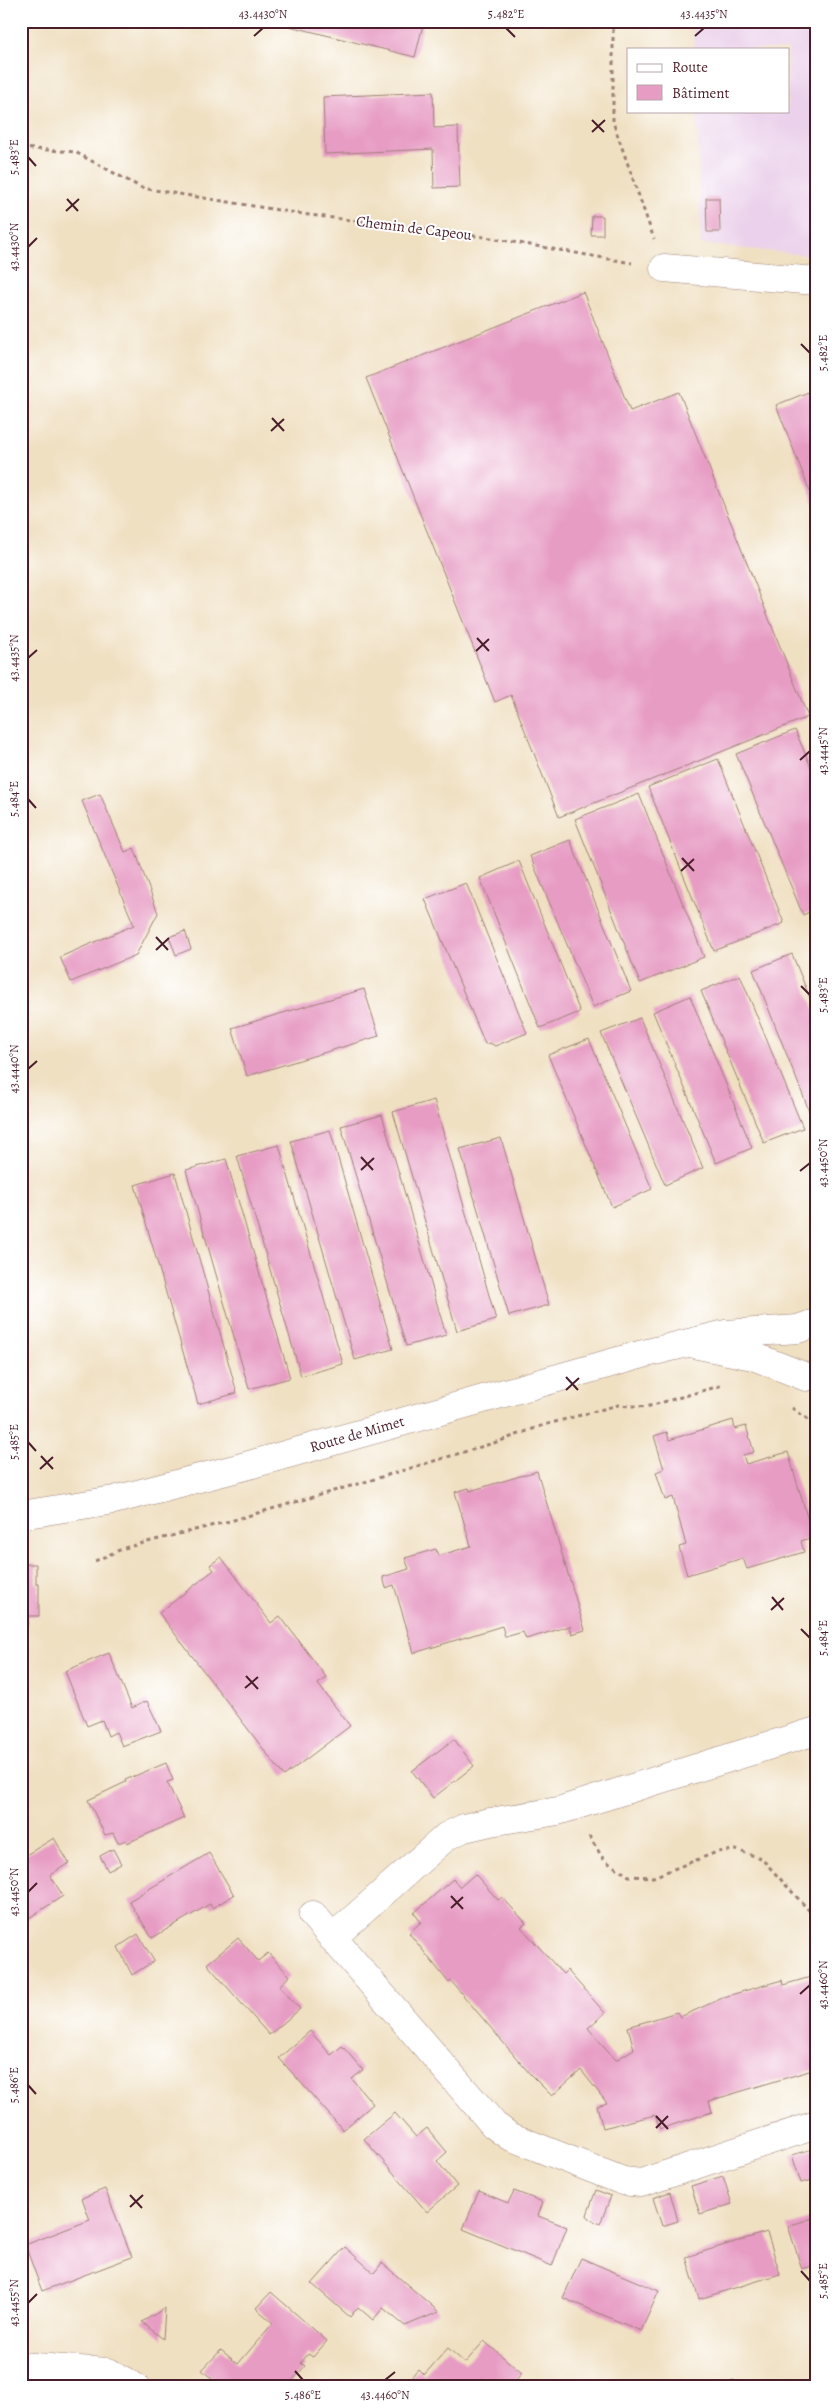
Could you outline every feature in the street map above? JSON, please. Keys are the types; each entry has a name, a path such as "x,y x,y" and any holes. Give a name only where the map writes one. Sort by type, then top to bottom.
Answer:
{"street":[{"path":"664,268 816,280"},
{"path":"811,1383 800,1364 800,1349 804,1335 814,1322"},
{"name":"Route de Mimet","path":"21,1515 114,1500 233,1470 643,1354 725,1334 791,1330 814,1322"},
{"name":"Route de Mimet","path":"691,1343 753,1356 811,1383"},
{"path":"332,1938 447,1836 473,1826 580,1804 816,1731"},
{"path":"313,1915 494,2125 509,2136 623,2181 641,2183 816,2125"},
{"path":"21,2366 68,2378 108,2372 135,2387"}],"path":[{"path":"613,21 613,122 664,268"},
{"name":"Chemin de Capeou","path":"21,148 75,152 142,188 308,215 485,237 664,268"},
{"path":"95,1561 124,1548 230,1521 500,1441 544,1425 618,1405 646,1407 732,1382"},
{"path":"580,1804 590,1840 604,1860 629,1876 653,1877 717,1852 736,1850 761,1858 816,1918"}],"shaded area":[{"path":"693,21 816,21 816,256 701,244 697,112 790,112 790,48 694,48"}],"building":[{"path":"290,21 424,21 415,57 289,26"},
{"path":"433,92 434,128 458,127 460,187 434,188 433,149 325,154 323,97"},
{"path":"706,198 719,198 720,232 707,232"},
{"path":"592,216 603,216 603,235 591,235"},
{"path":"583,292 630,411 679,392 808,717 559,817 511,695 495,702 366,378"},
{"path":"816,389 816,507 776,405"},
{"path":"795,730 816,779 816,909 803,915 736,754"},
{"path":"718,759 784,923 714,951 648,787"},
{"path":"100,794 125,852 134,848 158,913 136,955 71,982 60,957 134,925 82,801"},
{"path":"639,794 704,957 640,983 575,819"},
{"path":"570,840 631,991 593,1007 530,856"},
{"path":"519,861 580,1012 540,1028 480,878"},
{"path":"466,883 527,1033 495,1046 490,1043 485,1044 425,899"},
{"path":"185,931 191,949 176,955 169,937"},
{"path":"792,954 816,1013 814,1123 753,970"},
{"path":"740,975 803,1128 764,1143 701,991"},
{"path":"364,989 379,1036 247,1076 232,1028"},
{"path":"690,996 752,1148 716,1163 653,1012"},
{"path":"640,1018 703,1168 665,1185 601,1033"},
{"path":"589,1039 652,1189 612,1207 548,1055"},
{"path":"434,1100 496,1320 457,1331 393,1112"},
{"path":"382,1115 446,1335 406,1346 341,1126"},
{"path":"330,1130 393,1349 355,1360 291,1141"},
{"path":"501,1138 549,1305 509,1316 460,1149"},
{"path":"279,1145 343,1364 301,1376 237,1156"},
{"path":"226,1159 290,1378 249,1389 186,1170"},
{"path":"175,1173 237,1393 198,1404 135,1185"},
{"path":"733,1420 735,1429 746,1426 754,1452 743,1455 746,1464 788,1452 813,1537 801,1541 804,1552 747,1569 743,1558 687,1575 679,1547 686,1545 673,1497 665,1500 656,1472 664,1469 654,1436 667,1432 669,1440"},
{"path":"537,1471 585,1630 572,1634 570,1626 526,1639 523,1632 505,1637 502,1626 414,1653 394,1585 386,1588 383,1577 409,1569 405,1558 436,1549 438,1556 471,1546 455,1492 469,1488 470,1491"},
{"path":"221,1557 271,1623 280,1616 326,1677 318,1684 350,1726 284,1776 159,1613 214,1570 210,1565"},
{"path":"21,1564 36,1564 36,1584 39,1584 39,1616 27,1616 27,1625 21,1625"},
{"path":"109,1653 132,1708 147,1701 161,1731 122,1746 116,1732 108,1736 102,1720 87,1726 65,1671"},
{"path":"454,1739 474,1766 433,1798 412,1771"},
{"path":"166,1763 173,1780 167,1782 184,1818 127,1843 126,1840 118,1843 113,1833 105,1835 88,1800 126,1782 125,1780"},
{"path":"54,1838 69,1863 50,1875 63,1896 21,1923 21,1858"},
{"path":"113,1849 121,1864 108,1871 100,1856"},
{"path":"209,1853 234,1895 212,1908 210,1904 152,1938 129,1901"},
{"path":"475,1874 498,1900 502,1897 526,1923 521,1927 563,1974 567,1970 605,2013 588,2028 616,2060 634,2049 628,2027 677,2012 680,2017 727,1996 782,1980 783,1985 814,1976 816,1982 816,2069 709,2101 712,2112 660,2129 655,2115 603,2128 597,2106 607,2103 581,2070 552,2096 530,2074 451,1981 449,1983 409,1933 421,1922 414,1913 453,1879 460,1887"},
{"path":"138,1934 154,1961 132,1975 118,1947"},
{"path":"238,1938 258,1961 268,1953 290,1976 279,1986 300,2009 269,2035 207,1964"},
{"path":"310,2031 331,2055 342,2046 363,2070 352,2079 373,2104 343,2130 279,2058"},
{"path":"395,2113 416,2137 427,2128 447,2152 437,2161 457,2186 427,2212 364,2139"},
{"path":"816,2148 816,2179 801,2183 792,2155"},
{"path":"723,2176 732,2204 700,2214 691,2186"},
{"path":"105,2189 132,2257 42,2291 25,2245 90,2220 82,2198"},
{"path":"596,2190 611,2196 600,2224 589,2219 587,2215"},
{"path":"479,2191 508,2203 514,2191 543,2202 538,2216 567,2227 552,2266 463,2229"},
{"path":"670,2192 678,2221 662,2226 653,2198"},
{"path":"816,2217 816,2265 802,2269 788,2226"},
{"path":"767,2232 780,2274 699,2299 686,2257"},
{"path":"345,2247 374,2273 382,2263 439,2312 405,2326 383,2308 373,2320 358,2307 350,2317 312,2284"},
{"path":"581,2258 659,2291 641,2331 563,2298"},
{"path":"271,2292 327,2341 313,2357 308,2354 301,2363 305,2366 287,2387 221,2387 202,2370 221,2350 238,2364 273,2323 256,2308"},
{"path":"165,2308 163,2339 142,2322"},
{"path":"484,2341 522,2373 510,2387 492,2387 482,2378 475,2387 406,2387 404,2385 418,2369 424,2375 448,2348 465,2363"},
{"path":"732,2380 750,2386 750,2387 729,2387"}]}
